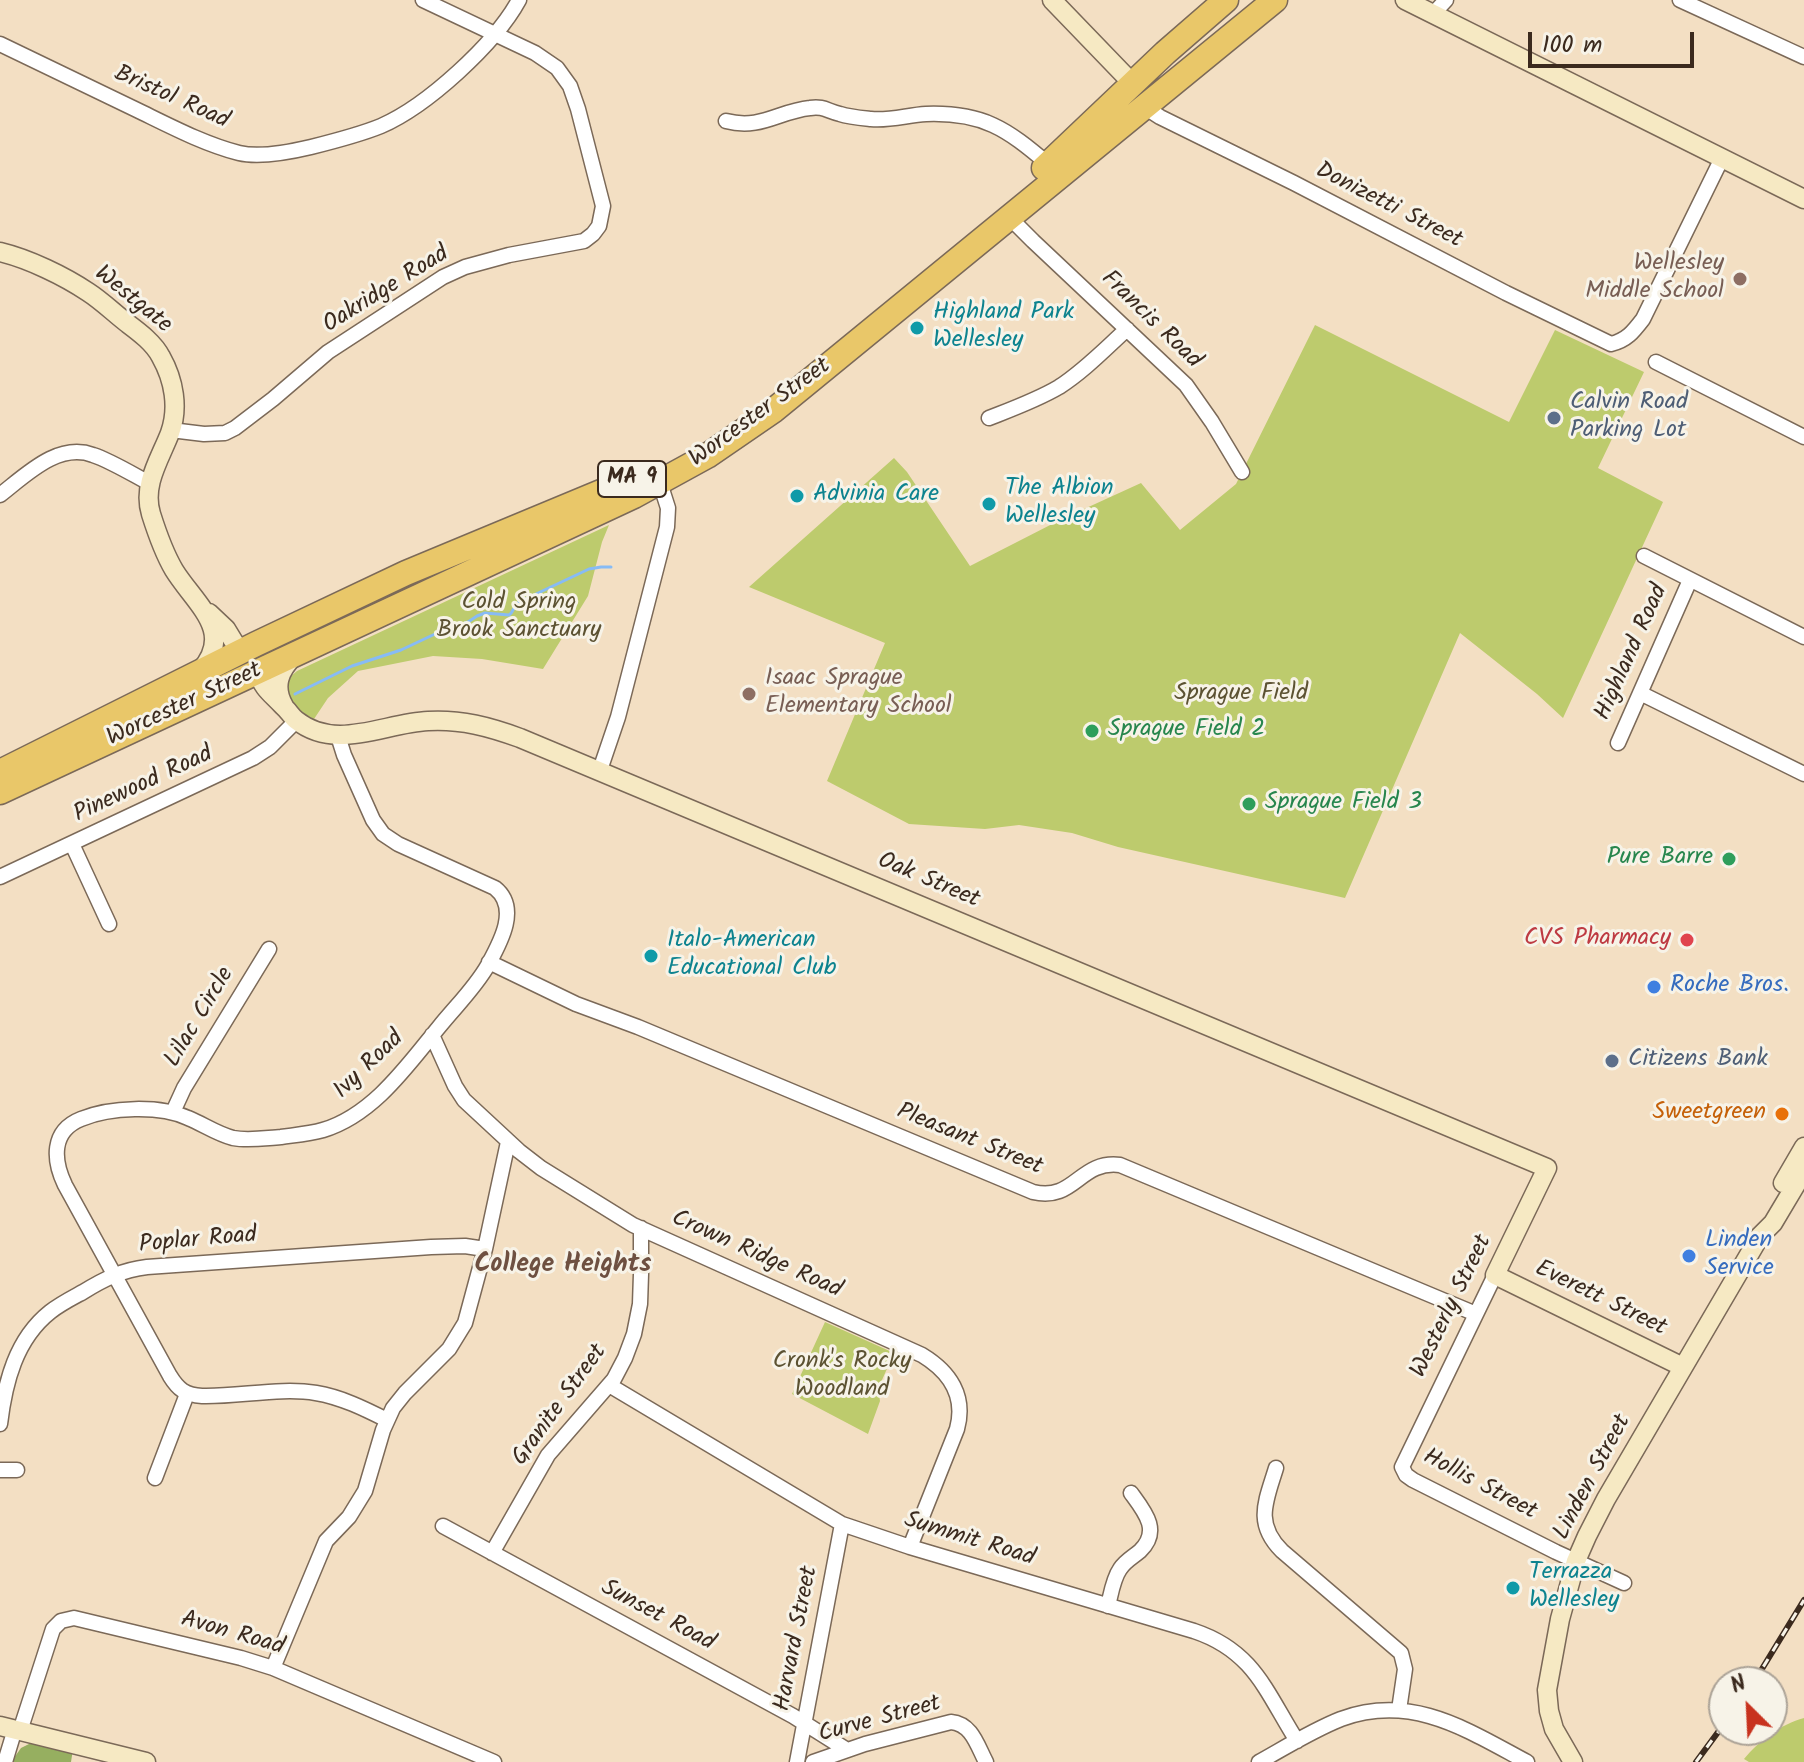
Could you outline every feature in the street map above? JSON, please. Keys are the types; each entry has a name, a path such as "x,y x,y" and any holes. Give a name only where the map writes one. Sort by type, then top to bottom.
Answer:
{"highway":[{"name":"Worcester Street","path":"0,792 660,483 707,456 759,421 1009,217 1138,95 1175,44 1226,0"},
{"name":"Worcester Street","path":"0,772 415,568 618,486 700,442 777,388 1048,164 1138,95 1191,67 1275,0"},
{"path":"1175,44 1180,59 1191,67"},
{"path":"257,672 269,647 293,626"},
{"path":"199,700 227,677 240,652"}],"street":[{"path":"423,0 497,34"},
{"name":"Bristol Road","path":"0,44 181,131 241,154 283,153 340,140 382,125 417,106 497,34 519,0"},
{"path":"1052,0 1138,95"},
{"path":"1405,0 1804,199"},
{"path":"1433,14 1446,0"},
{"path":"1680,0 1804,57"},
{"name":"Oakridge Road","path":"171,430 225,433 273,399 328,352 443,277 465,267 509,255 584,241 593,234 599,226 603,206 570,86 557,68 497,34"},
{"name":"Donizetti Street","path":"1138,95 1160,117 1602,341 1615,343 1630,335 1643,319 1722,158"},
{"path":"726,121 742,125 821,106 840,114 874,120 927,114 964,116 995,124 1048,164"},
{"name":"Francis Road","path":"1009,217 1186,385 1242,472"},
{"name":"Westgate","path":"0,252 45,269 89,293 143,336 160,354 171,378 175,398 171,430 149,483 149,509 176,573 211,624 215,643 210,659 199,673"},
{"path":"989,418 1059,386 1093,361 1127,329"},
{"path":"1656,362 1804,437"},
{"path":"0,495 52,457 83,452 149,483"},
{"path":"600,770 618,717 667,527 667,503 660,483"},
{"path":"1644,556 1804,637"},
{"name":"Highland Road","path":"1618,743 1690,580"},
{"name":"Westgate","path":"201,606 226,629 240,652"},
{"path":"290,713 278,693 279,678 288,662 299,652"},
{"name":"Oak Street","path":"257,672 268,693 312,729 338,736 417,721 445,720 508,733 1547,1168"},
{"path":"1640,693 1804,774"},
{"name":"Pinewood Road","path":"0,877 253,758 270,747 290,713"},
{"name":"Ivy Road","path":"187,1394 178,1388 170,1376 60,1173 56,1159 57,1145 68,1126 93,1115 139,1110 173,1112 226,1136 257,1139 323,1130 348,1119 373,1101 477,981 507,920 503,896 495,888 398,844 383,834 373,820 346,762 338,736"},
{"path":"72,844 109,924"},
{"name":"Lilac Circle","path":"173,1112 184,1088 269,949"},
{"name":"Pleasant Street","path":"489,962 576,1004 1027,1190 1044,1195 1055,1193 1071,1186 1090,1169 1120,1165 1476,1314"},
{"name":"Crown Ridge Road","path":"432,1035 460,1096 508,1142 541,1168 619,1217 922,1355 942,1371 957,1395 960,1416 910,1547"},
{"path":"273,1668 326,1541 349,1517 365,1491 387,1420 401,1398 460,1334 485,1249 508,1142"},
{"name":"Linden Street","path":"1760,1236 1764,1217 1804,1147"},
{"name":"Westerly Street","path":"1402,1467 1547,1168"},
{"name":"Linden Street","path":"1573,1762 1554,1729 1547,1690 1560,1619 1576,1561 1602,1506 1683,1367 1760,1236 1773,1223 1804,1171"},
{"name":"Granite Street","path":"492,1553 548,1455 609,1385 625,1358 638,1313 641,1228"},
{"name":"Poplar Road","path":"0,1424 8,1380 29,1334 53,1310 115,1274 147,1267 383,1250 456,1246 485,1249"},
{"name":"Everett Street","path":"1495,1275 1683,1367"},
{"name":"Summit Road","path":"609,1385 842,1524 1201,1633 1232,1649 1259,1678 1297,1741"},
{"path":"155,1478 187,1394 315,1393 346,1401 387,1420"},
{"name":"Hollis Street","path":"1402,1467 1413,1480 1624,1583"},
{"path":"1276,1468 1264,1509 1268,1532 1278,1547 1401,1653 1405,1669 1399,1710"},
{"path":"0,1470 17,1470"},
{"path":"1108,1606 1120,1570 1145,1546 1150,1535 1149,1522 1131,1493"},
{"name":"Harvard Street","path":"797,1762 842,1524"},
{"name":"Sunset Road","path":"443,1526 804,1722 847,1750"},
{"name":"Avon Road","path":"11,1729 51,1635 58,1623 67,1618 87,1620 273,1668 494,1762"},
{"path":"1259,1762 1328,1724 1351,1715 1399,1710 1446,1720 1527,1762"},
{"name":"Curve Street","path":"813,1762 847,1750 955,1723 970,1731 986,1762"},
{"path":"4,1752 11,1729 146,1762"}],"green space":[{"name":"Sprague Field","path":"1315,325 1509,422 1555,330 1644,372 1598,468 1663,502 1563,718 1460,633 1345,898 1118,847 1072,833 1019,825 985,829 909,824 827,781 885,643 749,587 894,458 907,472 970,566 1141,483 1180,530 1236,484"},
{"name":"Cold Spring Brook Sanctuary","path":"609,525 588,596 543,669 482,659 433,656 358,671 328,698 314,719 289,699 286,685 297,671"},
{"name":"Cronk's Rocky Woodland","path":"825,1322 894,1353 878,1389 880,1401 868,1434 792,1394"},
{"path":"1804,1718 1804,1762 1749,1762 1744,1759 1756,1746 1788,1746 1788,1724"},
{"path":"31,1743 73,1749 71,1762 11,1762 21,1748"}],"waterway":[{"path":"295,694 352,666 401,650 485,613 509,615 519,602 589,569 611,567"}],"railway":[{"path":"1764,1666 1804,1600"},
{"path":"1696,1762 1708,1746"}],"place":[{"name":"Wellesley Middle School","path":"1740,279"},
{"name":"Highland Park Wellesley","path":"917,328"},
{"name":"Calvin Road Parking Lot","path":"1554,418"},
{"name":"Advinia Care","path":"797,496"},
{"name":"The Albion Wellesley","path":"989,504"},
{"name":"Isaac Sprague Elementary School","path":"749,694"},
{"name":"Sprague Field 2","path":"1092,731"},
{"name":"Sprague Field 3","path":"1249,804"},
{"name":"Pure Barre","path":"1729,859"},
{"name":"CVS Pharmacy","path":"1687,940"},
{"name":"Italo-American Educational Club","path":"651,956"},
{"name":"Roche Bros.","path":"1654,987"},
{"name":"Citizens Bank","path":"1612,1061"},
{"name":"Sweetgreen","path":"1782,1114"},
{"name":"Linden Service","path":"1689,1256"},
{"name":"Terrazza Wellesley","path":"1513,1588"}],"district":[{"name":"College Heights","path":"563,1267"}]}
